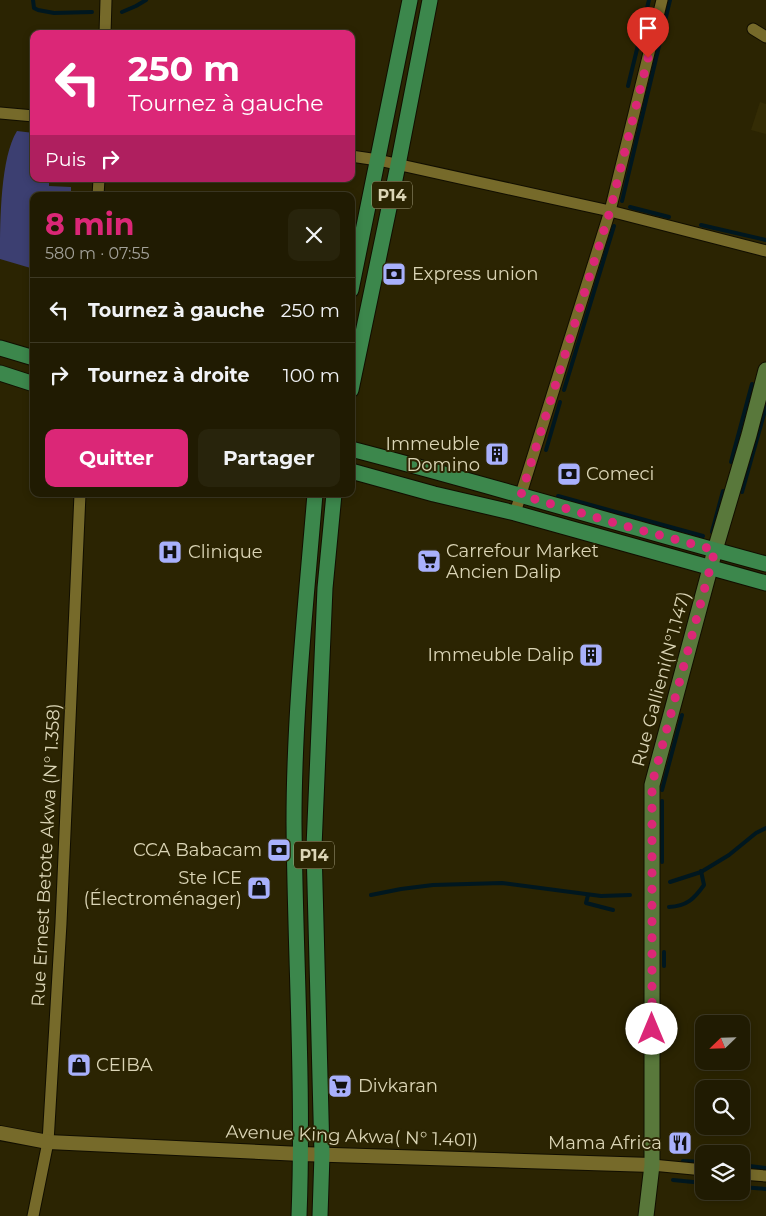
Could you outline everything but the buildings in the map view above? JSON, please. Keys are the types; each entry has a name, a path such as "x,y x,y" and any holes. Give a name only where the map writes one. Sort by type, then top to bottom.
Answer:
{"main road":[{"name":"P14","path":"355,271 410,0"},
{"name":"P14","path":"355,371 430,0"},
{"path":"0,348 30,357"},
{"name":"Rue Gallieni(N°1.147)","path":"646,1216 652,1166 652,784 766,370"},
{"path":"0,373 30,383"},
{"path":"355,450 766,564"},
{"path":"355,472 434,494 515,513 766,583"},
{"name":"P14","path":"299,1216 302,1154 294,822 303,640 315,497"},
{"name":"P14","path":"320,1216 322,1154 314,847 325,588 334,497"}],"street":[{"path":"106,0 106,30"},
{"path":"515,513 610,211 662,0"},
{"path":"753,29 766,37"},
{"path":"1,117 30,116"},
{"path":"355,157 610,211 766,251"},
{"name":"Rue Ernest Betote Akwa (N° 1.358)","path":"33,1216 48,1142 62,924 80,497"},
{"name":"Avenue King Akwa( N° 1.401)","path":"0,1133 48,1142 695,1169"},
{"path":"750,1175 766,1176"}],"shaded area":[{"path":"760,102 766,104 766,134 751,130"},
{"path":"17,131 30,133 30,182 49,182 49,186 71,187 71,192 30,192 30,268 0,259 2,192 11,143"}],"waterway":[{"path":"33,0 34,8 38,10 54,13 92,12"},
{"path":"122,12 146,0"},
{"path":"628,86 649,0"},
{"path":"622,201 670,0"},
{"path":"630,207 669,217"},
{"path":"701,225 766,240"},
{"path":"564,390 614,226"},
{"path":"731,462 752,384"},
{"path":"546,450 560,402"},
{"path":"742,492 766,407"},
{"path":"712,532 723,491"},
{"path":"558,496 703,536"},
{"path":"662,790 682,715"},
{"path":"662,801 662,862"},
{"path":"670,882 701,872 729,855 756,833 766,828"},
{"path":"669,907 690,901 697,894 704,885 701,871"},
{"path":"371,895 433,885 502,883 601,896 630,895"},
{"path":"588,895 586,903 613,910"},
{"path":"664,952 664,966"},
{"path":"683,1161 695,1162"},
{"path":"750,1166 766,1168"},
{"path":"673,1180 695,1182"},
{"path":"750,1188 766,1189"}],"place":[{"name":"Express union","path":"394,274"},
{"name":"Immeuble Domino","path":"497,454"},
{"name":"Comeci","path":"569,474"},
{"name":"Clinique","path":"170,552"},
{"name":"Carrefour Market Ancien Dalip","path":"429,561"},
{"name":"Immeuble Dalip","path":"591,655"},
{"name":"CCA Babacam","path":"279,850"},
{"name":"Ste ICE (Électroménager)","path":"259,888"},
{"name":"CEIBA","path":"79,1065"},
{"name":"Divkaran","path":"340,1086"},
{"name":"Mama Africa","path":"680,1143"}],"route":[{"path":"648,58 610,211 521,495 715,550 652,784 652,1029"}]}
